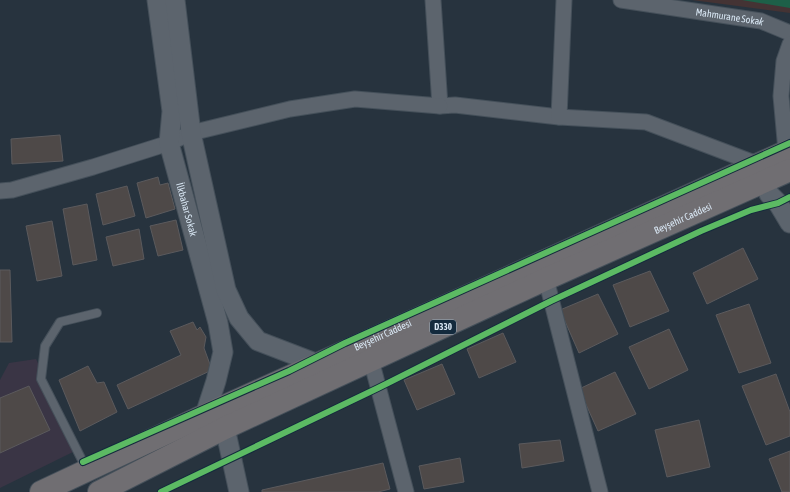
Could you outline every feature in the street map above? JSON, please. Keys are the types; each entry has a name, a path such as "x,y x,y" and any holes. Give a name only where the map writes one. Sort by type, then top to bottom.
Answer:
{"highway":[{"name":"Beyşehir Caddesi","path":"100,492 225,428 546,279 789,157"},
{"name":"Beyşehir Caddesi","path":"41,492 318,364 761,172"}],"street":[{"name":"İlkbahar Sokak","path":"157,0 172,111 170,143 218,323 223,352 216,381 205,415"},
{"name":"İlkbahar Sokak","path":"175,0 191,133 226,290 239,318 258,341 318,364"},
{"path":"433,0 440,106"},
{"path":"559,117 564,0"},
{"name":"Mahmurane Sokak","path":"621,0 761,21 790,33"},
{"path":"789,157 781,96 784,61 790,44"},
{"path":"0,191 12,190 93,167 170,143 191,133 290,109 355,99 440,106 456,105 559,117 646,122 761,172 770,194 778,203 790,223"},
{"path":"546,279 600,492"},
{"path":"371,360 406,492"},
{"path":"225,428 239,492"}],"lane":[{"path":"88,471 41,379 45,346 60,322 96,313"}],"shaded area":[{"path":"692,0 790,0 790,13"},
{"path":"36,359 81,448 0,488 0,380 9,363"}],"green space":[{"path":"742,0 790,0 790,8"}],"building":[{"path":"60,135 63,161 12,164 11,139"},
{"path":"158,177 160,185 168,183 175,209 146,218 137,183"},
{"path":"127,186 135,216 103,225 96,194"},
{"path":"87,204 97,260 73,265 63,209"},
{"path":"176,220 183,250 158,256 150,226"},
{"path":"52,221 62,276 37,281 26,226"},
{"path":"139,229 144,259 113,266 106,237"},
{"path":"743,248 758,279 707,304 693,273"},
{"path":"0,270 10,270 12,342 0,342"},
{"path":"650,271 669,311 630,327 613,285"},
{"path":"598,294 618,334 579,353 560,310"},
{"path":"749,304 771,363 739,373 716,315"},
{"path":"193,322 197,330 200,327 206,337 204,348 212,370 128,409 117,385 181,355 170,331"},
{"path":"669,329 688,370 649,389 629,347"},
{"path":"503,333 516,362 479,378 467,349"},
{"path":"442,364 455,394 417,410 404,380"},
{"path":"88,366 97,383 104,382 117,412 80,431 59,380"},
{"path":"615,372 636,414 598,431 579,389"},
{"path":"776,374 790,412 790,436 766,445 742,386"},
{"path":"29,386 50,430 0,453 0,398"},
{"path":"699,420 710,467 667,477 655,430"},
{"path":"560,440 564,461 522,468 519,444"},
{"path":"790,451 790,492 782,492 769,459"},
{"path":"460,458 464,482 424,489 419,466"},
{"path":"383,463 390,489 378,492 262,492 262,490"}],"cycle path":[{"path":"83,462 289,371 345,343 790,143"},
{"path":"161,492 378,388 551,301 701,231 751,210 778,203 790,197"}]}
